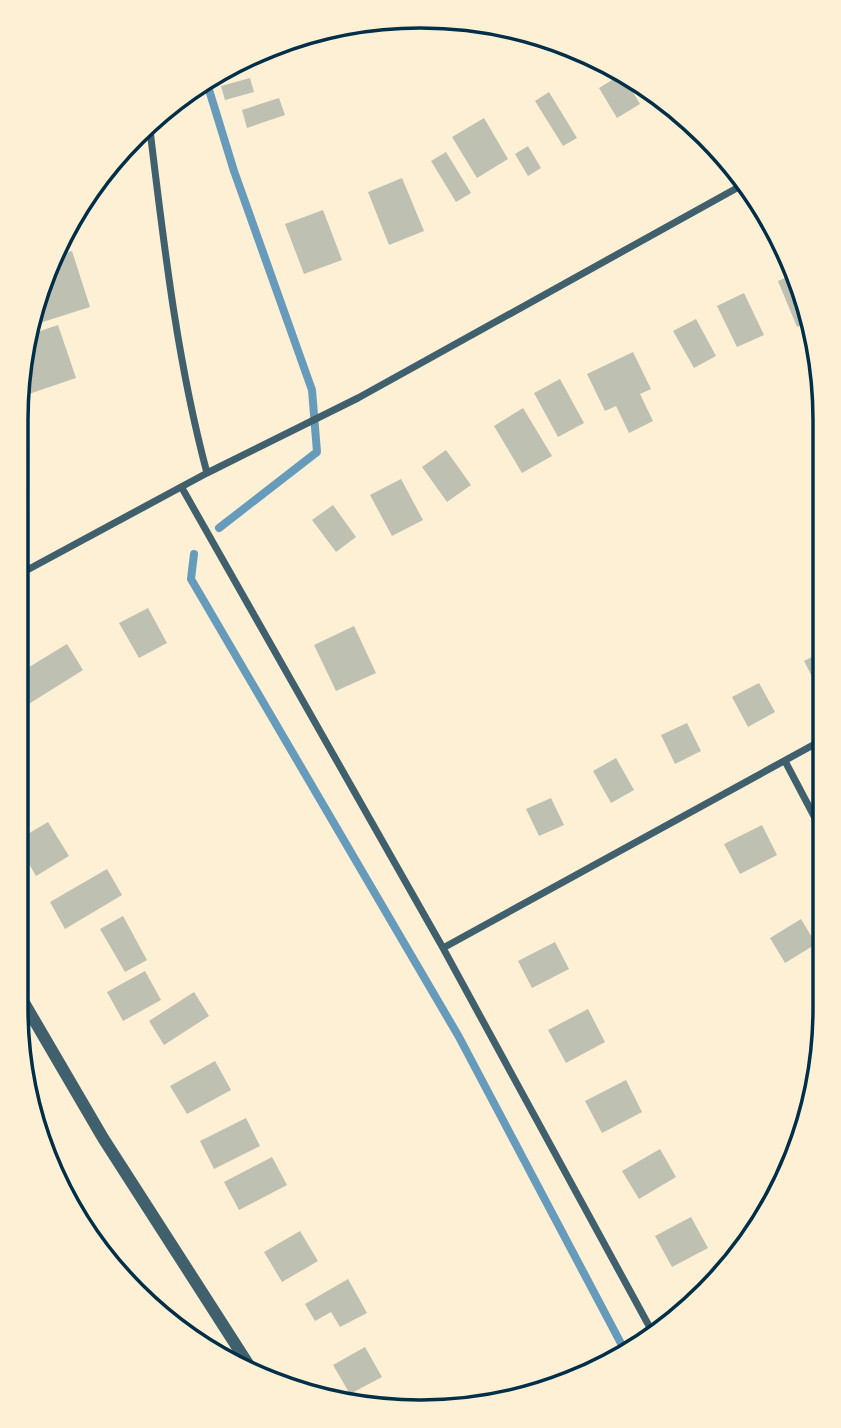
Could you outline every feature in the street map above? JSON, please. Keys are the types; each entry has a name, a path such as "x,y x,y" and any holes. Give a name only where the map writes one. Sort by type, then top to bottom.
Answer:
{"street":[{"path":"151,136 170,288 195,427 207,474"},
{"path":"28,570 207,474 358,398 737,188"},
{"path":"182,488 443,948 649,1326"},
{"path":"443,948 813,745"},
{"path":"785,761 813,814"},
{"path":"28,1010 103,1138 245,1359"}],"building":[{"path":"250,78 254,92 225,100 221,86"},
{"path":"614,79 631,89 640,104 617,118 599,88"},
{"path":"549,92 577,138 563,146 535,101"},
{"path":"279,98 285,115 247,128 242,110"},
{"path":"484,118 508,159 477,178 452,137"},
{"path":"528,146 541,168 528,176 515,154"},
{"path":"446,152 471,193 456,202 431,161"},
{"path":"402,178 424,231 389,245 368,192"},
{"path":"323,210 342,260 304,274 285,224"},
{"path":"72,251 90,307 40,323 49,294 65,253"},
{"path":"786,278 801,325 797,327 778,281"},
{"path":"744,293 764,335 737,347 717,306"},
{"path":"696,319 716,356 694,368 673,331"},
{"path":"58,325 76,378 29,394 31,369 38,332"},
{"path":"633,352 651,389 640,394 653,421 629,433 616,406 605,411 587,374"},
{"path":"560,379 584,423 558,437 534,393"},
{"path":"523,408 552,456 522,473 494,426"},
{"path":"446,450 471,485 447,502 422,467"},
{"path":"401,479 423,520 392,536 370,495"},
{"path":"333,505 356,537 336,552 312,520"},
{"path":"148,608 167,643 139,658 119,623"},
{"path":"354,626 376,673 336,691 314,645"},
{"path":"67,644 83,670 28,704 28,668"},
{"path":"813,656 813,678 804,661"},
{"path":"759,683 775,712 748,727 732,697"},
{"path":"687,723 701,751 675,764 661,735"},
{"path":"616,758 634,790 611,803 593,771"},
{"path":"551,798 564,825 539,836 526,809"},
{"path":"48,822 69,856 36,876 28,862 28,834"},
{"path":"762,825 777,855 740,874 724,844"},
{"path":"107,869 122,895 65,929 50,902"},
{"path":"123,916 147,960 125,972 100,929"},
{"path":"801,919 813,939 813,946 785,963 770,938"},
{"path":"555,942 569,969 532,988 518,961"},
{"path":"145,971 161,1000 123,1021 107,992"},
{"path":"194,992 209,1016 164,1045 149,1021"},
{"path":"588,1009 605,1042 566,1063 548,1030"},
{"path":"215,1061 231,1090 187,1114 170,1086"},
{"path":"626,1080 642,1112 602,1133 585,1101"},
{"path":"246,1118 260,1146 214,1169 200,1141"},
{"path":"660,1149 676,1177 639,1199 622,1171"},
{"path":"272,1157 287,1185 239,1210 224,1182"},
{"path":"691,1217 708,1248 672,1267 655,1236"},
{"path":"300,1231 318,1261 282,1282 264,1252"},
{"path":"348,1279 367,1313 340,1327 331,1312 315,1321 305,1304"},
{"path":"365,1347 382,1377 349,1393 333,1365"}],"waterway":[{"path":"209,90 234,171 312,390 317,452 219,528"},
{"path":"194,554 191,579 459,1037 621,1344"}]}
